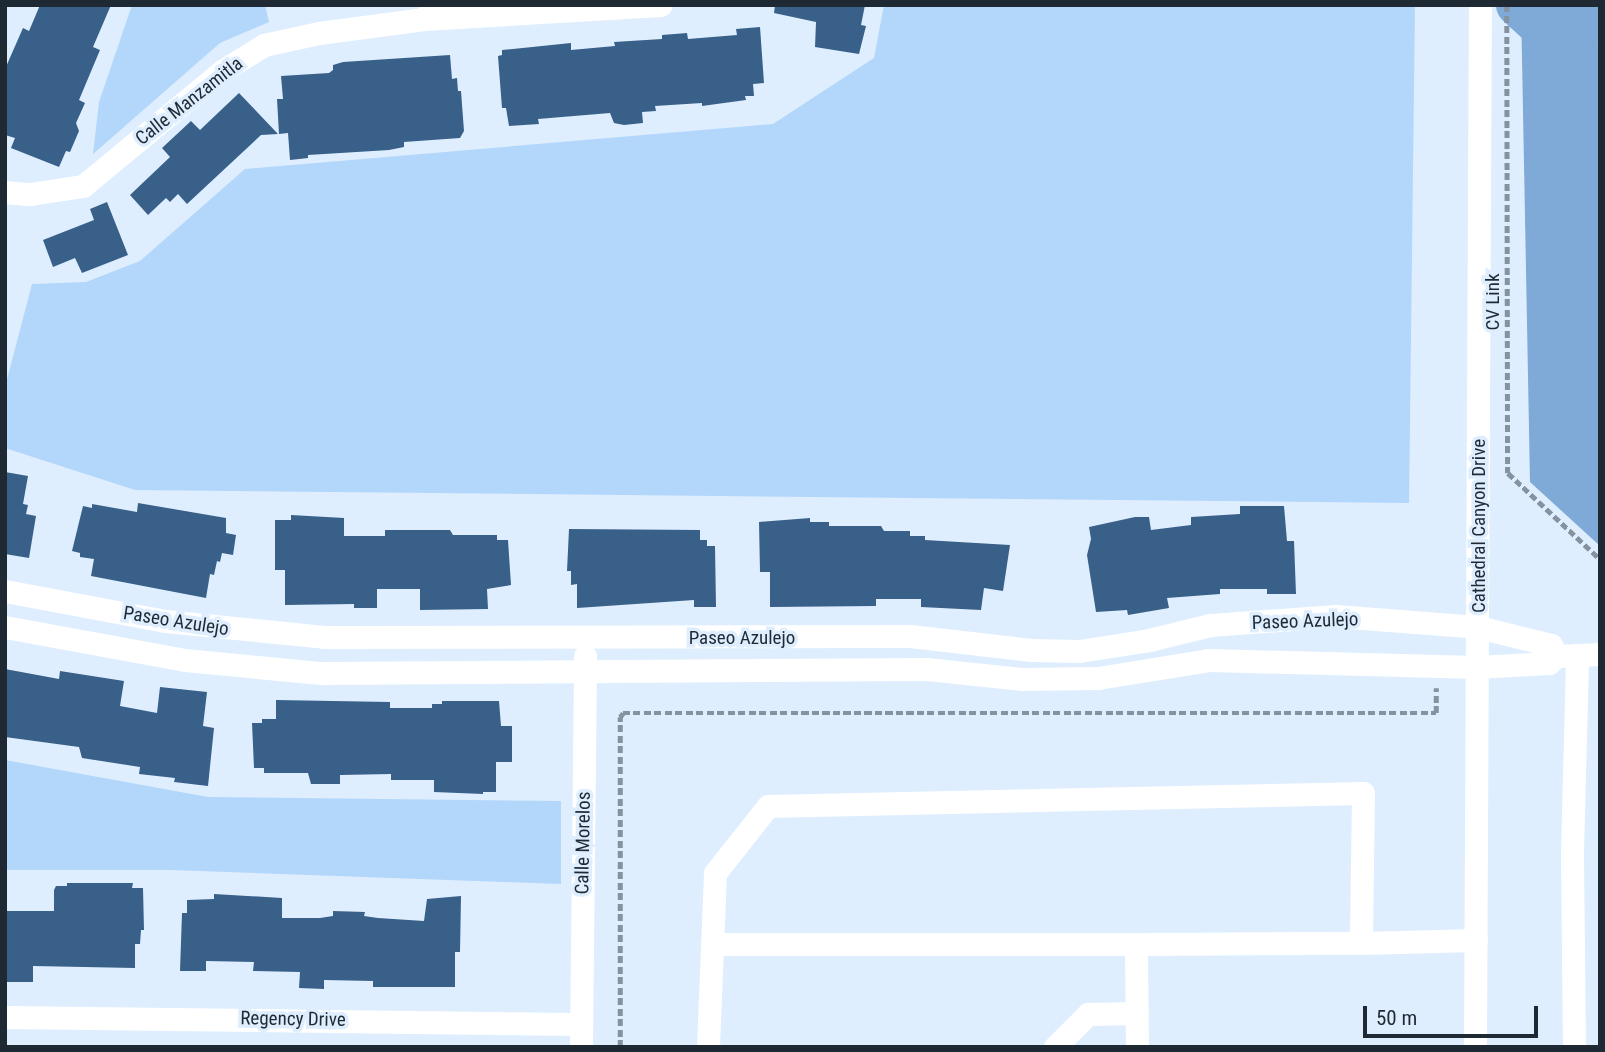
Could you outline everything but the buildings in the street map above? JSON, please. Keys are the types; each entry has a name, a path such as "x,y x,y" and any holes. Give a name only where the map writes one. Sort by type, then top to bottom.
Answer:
{"street":[{"name":"Calle Manzamitla","path":"5,192 30,194 83,186 222,71 264,45 431,12 662,5"},
{"name":"Cathedral Canyon Drive","path":"1475,1047 1480,5"},
{"name":"Paseo Azulejo","path":"5,591 165,621 324,637 584,639 910,636 1031,650 1080,651 1149,640 1210,625 1336,616 1478,627 1551,645 1578,655"},
{"name":"Paseo Azulejo","path":"5,627 185,660 321,673 926,669 1022,679 1098,678 1209,660 1478,667 1549,663 1578,655"},
{"name":"Calle Morelos","path":"581,1035 584,639"},
{"path":"1574,1047 1572,852 1578,655"},
{"path":"708,1047 715,873 768,806 1363,793 1361,943"},
{"path":"712,944 1361,943 1476,940"},
{"path":"1136,944 1137,1047"},
{"path":"1055,1047 1088,1014 1137,1013"},
{"name":"Regency Drive","path":"5,1017 581,1035"}],"path":[{"name":"CV Link","path":"1507,5 1508,473 1600,559"},
{"path":"621,1047 620,717 623,713 1436,713 1436,687"}],"shaded area":[{"path":"132,5 265,5 269,22 220,43 93,154 99,102"},
{"path":"884,5 1415,5 1409,503 135,490 5,448 5,387 32,284 86,282 140,261 245,169 773,124 874,58"},
{"path":"1521,5 1600,5 1600,546 1530,482"},
{"path":"5,760 208,797 561,801 561,884 171,870 5,870"}],"waterway":[{"path":"1517,5 1577,60 1600,88"}]}
